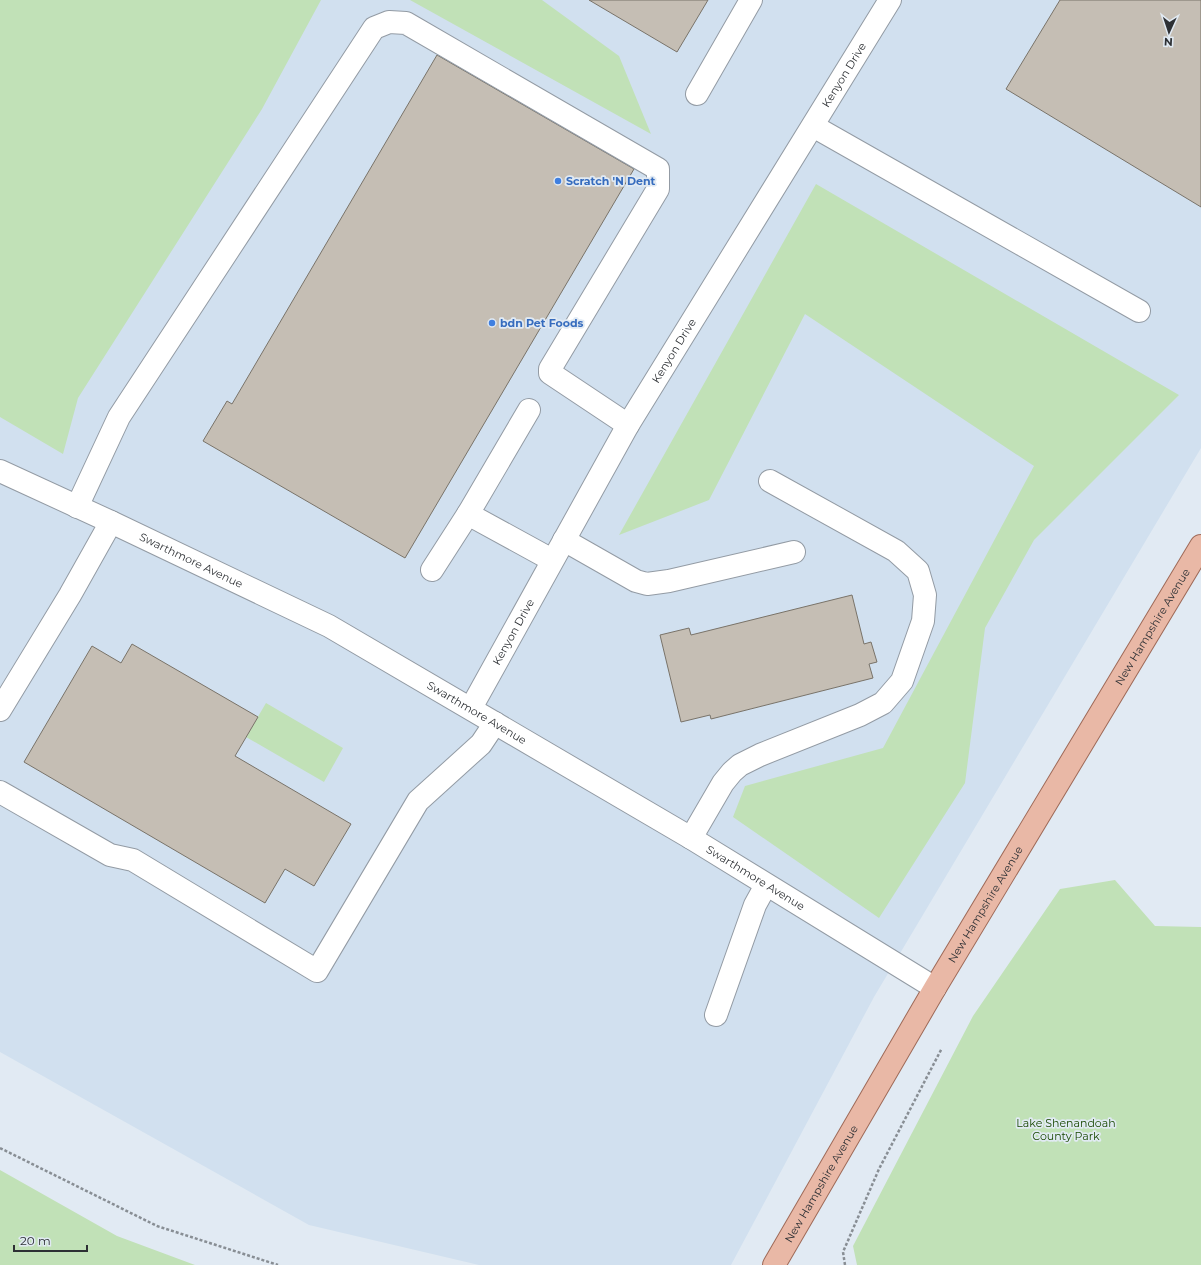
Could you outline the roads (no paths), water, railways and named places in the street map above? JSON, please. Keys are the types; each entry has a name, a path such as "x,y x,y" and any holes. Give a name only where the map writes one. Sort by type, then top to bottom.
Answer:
{"main road":[{"name":"New Hampshire Avenue","path":"780,1260 935,988 1201,546"}],"street":[{"path":"697,94 751,0"},
{"name":"Kenyon Drive","path":"471,708 628,425 890,0"},
{"path":"77,507 119,417 374,28 389,22 406,23 658,169 658,189 550,369 550,374 628,425"},
{"path":"813,126 1139,311"},
{"path":"432,570 468,514 530,410"},
{"name":"Swarthmore Avenue","path":"0,471 329,626 691,838 935,988"},
{"path":"691,838 723,783 740,765 760,755 860,715 883,703 902,681 923,621 925,595 918,571 896,551 770,481"},
{"path":"468,514 552,560"},
{"path":"0,710 70,595 111,522"},
{"path":"564,540 636,581 647,584 669,581 794,552"},
{"path":"0,792 110,855 133,860 317,971 418,800 481,744 495,723"},
{"path":"716,1015 755,906 766,885"}],"place":[{"name":"Scratch 'N Dent","path":"558,181"},
{"name":"bdn Pet Foods","path":"492,323"}],"park label":[{"name":"Lake Shenandoah County Park","path":"1066,1129"}]}
